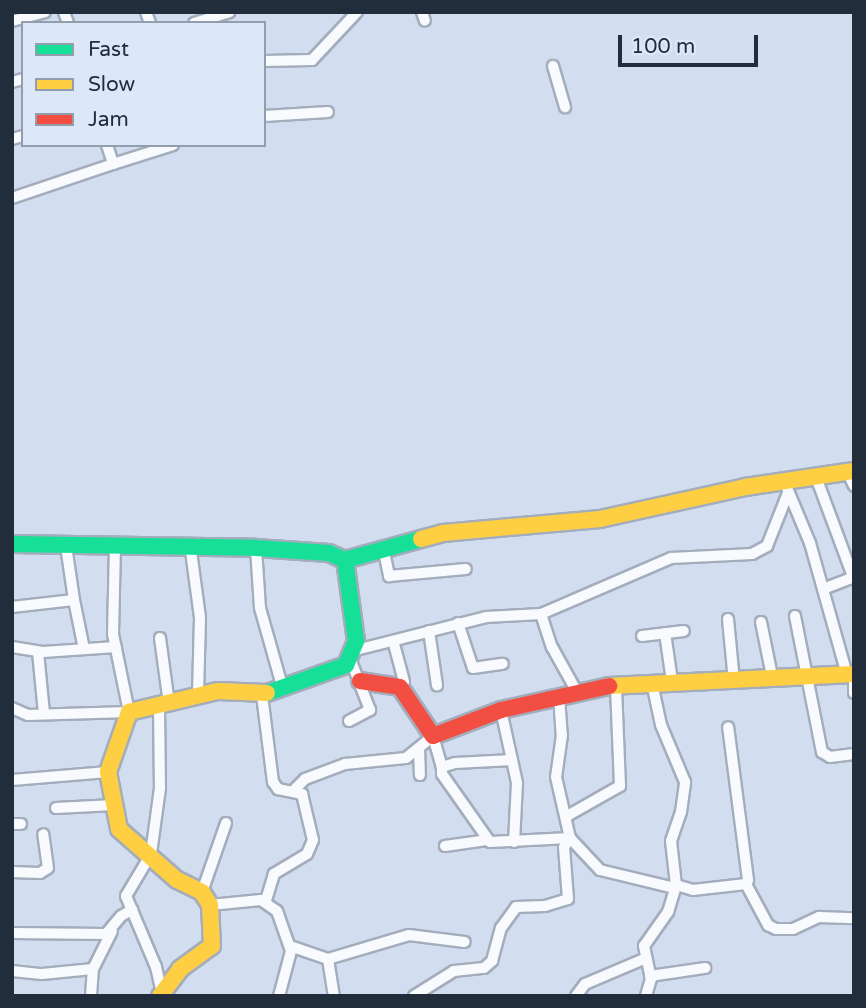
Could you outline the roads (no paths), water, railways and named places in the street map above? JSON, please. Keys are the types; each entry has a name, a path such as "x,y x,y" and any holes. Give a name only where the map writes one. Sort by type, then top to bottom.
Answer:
{"street":[{"path":"12,21 45,12"},
{"path":"200,21 229,12"},
{"path":"266,61 312,60 357,12"},
{"path":"553,66 565,107"},
{"path":"266,116 328,113"},
{"path":"108,147 113,164"},
{"path":"12,198 167,147"},
{"path":"12,544 191,551 257,548 329,553 345,560 384,552 443,533 600,519 786,488 816,477 852,477"},
{"path":"816,477 854,577 823,589"},
{"path":"786,488 852,675 854,693"},
{"path":"12,708 28,715 129,712 164,706 218,691 262,695 354,656 429,631 458,623 541,614 671,558 752,554 767,546 786,488"},
{"path":"66,546 85,649"},
{"path":"115,548 116,647 122,661 129,712 108,772 114,805 125,838 151,854 177,880 206,899 266,901 281,916 290,946 290,964 279,996"},
{"path":"257,548 260,608 282,686"},
{"path":"191,551 201,618 198,696"},
{"path":"384,552 389,576 466,569"},
{"path":"345,560 354,656 370,710 349,721"},
{"path":"12,607 74,600"},
{"path":"541,614 552,647 577,692"},
{"path":"795,616 822,752 830,757 854,754"},
{"path":"728,619 734,681"},
{"path":"761,622 773,681"},
{"path":"458,623 473,668 503,664"},
{"path":"429,631 437,685"},
{"path":"642,636 684,631"},
{"path":"665,633 672,681"},
{"path":"160,638 164,706 160,788 151,854 126,896 156,967 161,994"},
{"path":"394,644 404,682"},
{"path":"12,647 38,652 116,647"},
{"path":"38,652 44,713"},
{"path":"293,791 305,779 345,764 400,759 419,749 433,736 501,710 577,692 616,685 672,681 773,681 852,675"},
{"path":"360,681 400,687 433,736 455,797 487,840"},
{"path":"646,996 650,976 644,959 644,946 668,912 676,885 670,841 681,812 685,782 661,725 652,683"},
{"path":"567,816 620,786 616,685"},
{"path":"262,695 273,782 278,789 293,791 305,800 312,850 274,874 266,901"},
{"path":"559,696 562,735 556,777 570,838 600,870 660,887 676,885 693,890 746,884"},
{"path":"501,710 517,783 514,842"},
{"path":"728,727 746,884 768,925 776,929 793,929 819,917 854,918"},
{"path":"419,749 420,775"},
{"path":"442,767 512,760"},
{"path":"12,780 108,772"},
{"path":"56,808 114,805"},
{"path":"161,994 180,969 212,946 206,899 226,823"},
{"path":"12,872 40,873 48,868 43,834"},
{"path":"444,846 487,840 514,842 570,838"},
{"path":"414,996 454,971 484,968 492,961 501,928 516,907 568,899 564,847 570,838"},
{"path":"91,996 93,969 121,916 132,910"},
{"path":"12,933 112,931"},
{"path":"290,946 328,958 409,935 465,942"},
{"path":"328,958 334,996"},
{"path":"576,996 585,984 644,959"},
{"path":"650,976 705,968"},
{"path":"12,971 42,974 93,969"}]}
